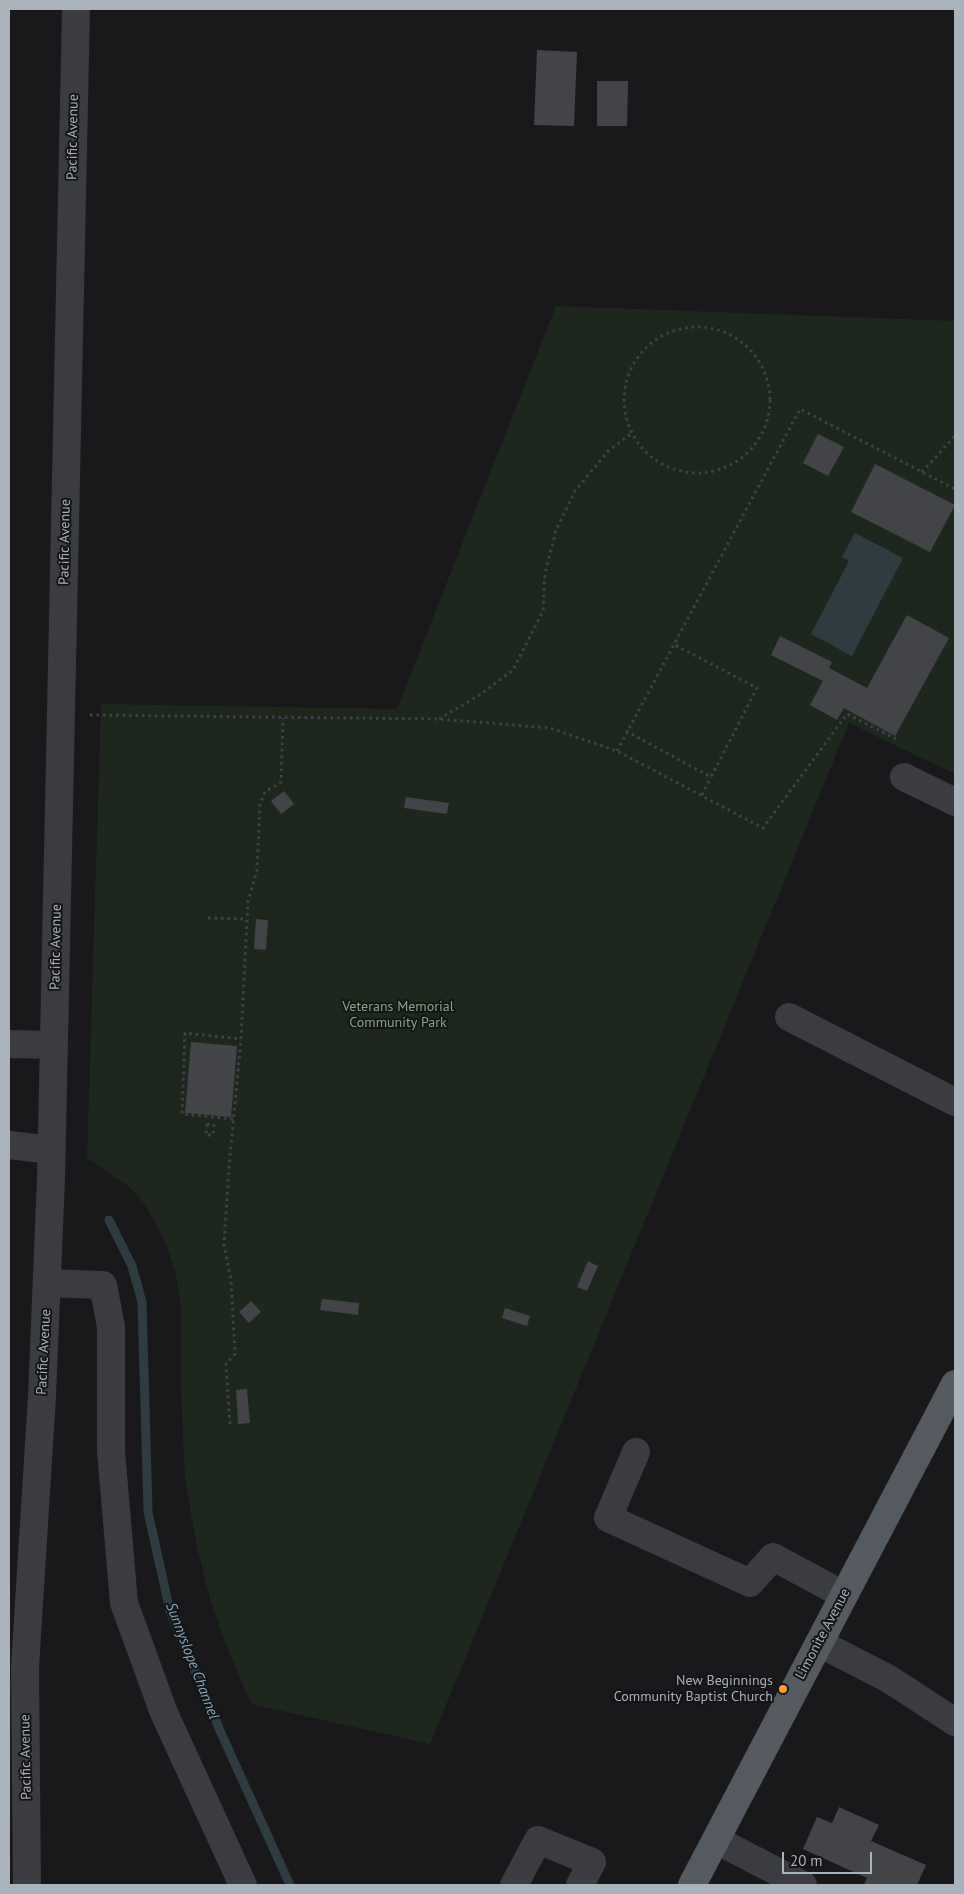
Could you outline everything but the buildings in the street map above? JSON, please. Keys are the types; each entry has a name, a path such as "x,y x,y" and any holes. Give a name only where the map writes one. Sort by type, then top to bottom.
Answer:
{"main road":[{"name":"Limonite Avenue","path":"692,1885 955,1384"}],"street":[{"name":"Pacific Avenue","path":"27,1885 17,1713 25,1667 47,1283 54,1046 76,9"},
{"path":"904,777 955,802"},
{"path":"788,1017 955,1102"},
{"path":"9,1044 54,1046"},
{"path":"9,1145 51,1150"},
{"path":"47,1283 103,1285 111,1327 111,1452 124,1603 164,1713 244,1885"},
{"path":"636,1452 608,1518 750,1583 773,1557 844,1595"},
{"path":"819,1643 889,1679 955,1722"},
{"path":"514,1885 538,1840 592,1862 580,1885"},
{"path":"716,1840 803,1885"}],"path":[{"path":"699,326 728,333 753,351 768,378 771,409 761,438 740,460 712,473 681,472 652,459 631,434 623,407 627,376 643,349 668,332 699,326"},
{"path":"617,751 800,409 955,489"},
{"path":"439,719 481,694 512,670 543,611 545,574 556,530 575,491 608,451 631,434"},
{"path":"922,472 955,436"},
{"path":"675,645 757,688 702,795"},
{"path":"84,715 439,719 550,728 617,751 763,828 847,714 898,740"},
{"path":"230,1424 226,1364 236,1354 231,1280 224,1245 241,1039 248,902 257,870 260,804 265,792 281,782 283,718"},
{"path":"626,732 711,777"},
{"path":"208,918 247,920"},
{"path":"234,1119 182,1114 185,1033 241,1039"}],"green space":[{"name":"Veterans Memorial Community Park","path":"556,306 955,321 955,774 849,723 430,1744 251,1704 211,1602 197,1547 185,1479 181,1386 181,1306 175,1271 164,1239 144,1203 128,1186 87,1158 101,704 397,709"}],"shaded area":[{"path":"855,533 903,558 852,656 811,634 849,561 842,557"}],"waterway":[{"name":"Sunnyslope Channel","path":"109,1220 132,1266 142,1302 148,1512 170,1611 221,1733 290,1885"}],"place":[{"name":"New Beginnings Community Baptist Church","path":"783,1689"}]}
